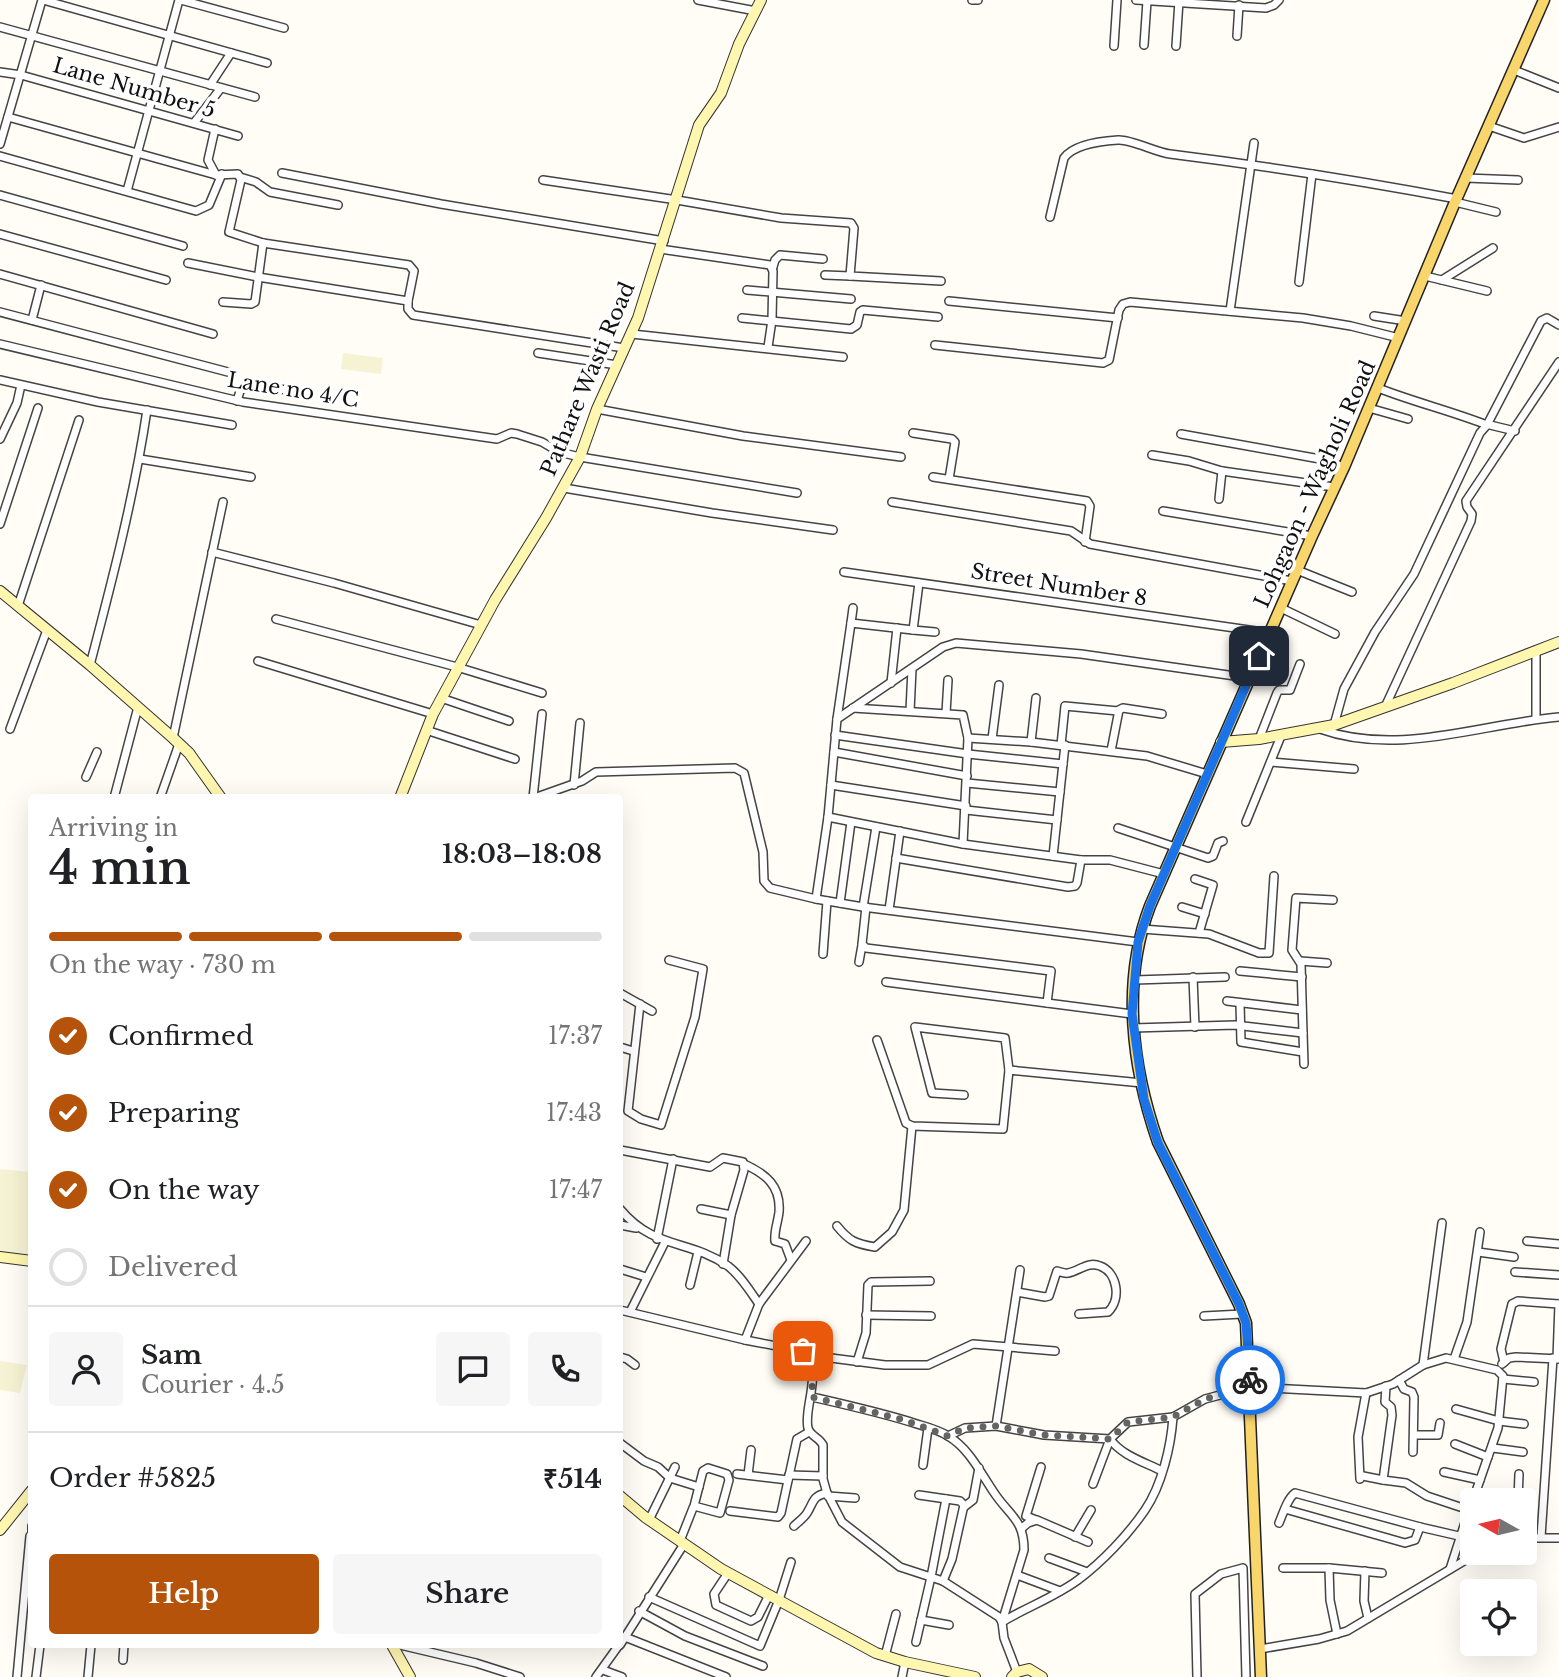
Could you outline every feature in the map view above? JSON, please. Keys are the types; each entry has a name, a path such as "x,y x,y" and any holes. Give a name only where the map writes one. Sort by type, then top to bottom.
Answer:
{"main road":[{"name":"Lohgaon - Wagholi Road","path":"1261,1677 1248,1341 1242,1314 1158,1143 1142,1083 1133,1028 1138,942 1141,929 1207,774 1344,467 1544,0"}],"street":[{"path":"0,144 2,127 8,117 43,0 267,63"},
{"path":"127,191 180,0 284,28"},
{"path":"698,0 756,11"},
{"name":"Pathare Wasti Road","path":"402,794 426,730 457,667 580,457 597,410 632,334 699,125 721,93 739,44 761,0"},
{"path":"972,0 978,0"},
{"path":"1114,46 1117,0"},
{"path":"1136,0 1266,8 1279,0"},
{"path":"1144,45 1147,1"},
{"path":"1176,46 1179,1"},
{"path":"1237,36 1239,5"},
{"path":"0,27 255,97"},
{"path":"210,85 231,53"},
{"path":"1514,70 1559,88"},
{"name":"Lane Number 5","path":"0,72 21,75 238,136"},
{"path":"194,123 221,88"},
{"path":"8,117 219,175 233,173 270,191 338,205"},
{"path":"1489,126 1524,138 1559,127"},
{"path":"215,129 208,160 219,175"},
{"path":"1050,217 1064,158 1068,153 1080,147 1124,140 1158,153 1312,174 1456,201 1496,212"},
{"path":"1230,311 1254,143"},
{"path":"0,156 196,211 209,205 219,175"},
{"path":"282,173 773,267"},
{"path":"1299,282 1312,174"},
{"path":"240,177 228,230 263,243 409,265 414,271 408,309 413,314 624,348"},
{"path":"1466,178 1518,180"},
{"path":"543,180 781,218 851,223 854,228 850,276"},
{"path":"0,195 183,246"},
{"path":"0,233 166,280"},
{"path":"223,302 254,303 263,243"},
{"path":"1442,280 1493,248"},
{"path":"768,347 775,260 780,255 823,259"},
{"path":"188,262 258,277 408,302"},
{"path":"0,274 213,334"},
{"path":"825,275 940,281"},
{"path":"1425,276 1487,291"},
{"path":"32,320 41,285"},
{"path":"747,290 851,299"},
{"path":"949,301 1118,318"},
{"path":"935,345 1103,363 1109,360 1121,306 1126,302 1351,326 1400,338"},
{"path":"742,318 851,329 858,325 860,312 863,310 938,317"},
{"path":"0,312 228,372"},
{"path":"1374,316 1407,321"},
{"path":"1334,725 1345,689 1375,632 1414,574 1480,433 1487,425 1541,321 1547,318 1559,325"},
{"path":"632,334 844,357"},
{"name":"Lane no 4/C","path":"0,344 237,401 497,439 511,433 542,442 559,452 580,457 797,493"},
{"path":"538,354 617,365"},
{"path":"1385,707 1472,517 1466,501 1559,362"},
{"path":"0,380 232,425"},
{"path":"0,439 17,404 21,385"},
{"path":"237,401 240,391 247,386 310,391"},
{"path":"1378,388 1487,425 1515,431"},
{"path":"0,524 37,408"},
{"path":"1369,408 1408,419"},
{"path":"90,665 117,563 140,458 147,410"},
{"path":"597,410 743,436 901,457"},
{"path":"0,414 10,417"},
{"path":"18,606 79,420"},
{"path":"913,433 952,439 955,442 949,479"},
{"path":"1181,434 1320,459 1344,467"},
{"path":"1152,454 1222,471 1334,487"},
{"path":"140,458 251,477"},
{"path":"1219,499 1222,471"},
{"path":"933,477 1087,501 1090,506 1085,542"},
{"path":"564,488 833,530"},
{"path":"161,794 176,741 223,502"},
{"path":"892,502 1071,531 1085,542 1295,576 1352,592"},
{"path":"1163,511 1312,536"},
{"path":"212,552 481,625"},
{"name":"Street Number 8","path":"844,572 1270,634"},
{"path":"914,630 919,583"},
{"path":"0,591 176,741 218,794"},
{"path":"816,900 853,608"},
{"path":"1281,608 1335,635"},
{"path":"276,619 457,667 542,693"},
{"path":"851,623 935,632"},
{"path":"891,683 897,628"},
{"path":"10,729 47,629"},
{"path":"1221,742 1282,736 1334,725 1559,642"},
{"path":"837,719 943,647 956,643 1081,653 1249,678"},
{"path":"1536,650 1536,719"},
{"path":"258,662 433,714"},
{"path":"1259,739 1277,693 1279,690 1290,690 1300,664"},
{"path":"910,711 912,669"},
{"path":"946,713 948,680"},
{"path":"992,740 999,685"},
{"path":"441,698 509,721"},
{"path":"1031,742 1036,698"},
{"path":"1053,856 1063,764 1065,706 1118,711 1123,708 1162,713"},
{"path":"115,794 138,707"},
{"path":"853,708 963,715 968,738 963,844"},
{"path":"1111,751 1118,711"},
{"path":"534,794 542,714"},
{"path":"1320,729 1341,736 1390,741 1443,736 1559,717"},
{"path":"574,785 580,723"},
{"path":"426,730 515,759"},
{"path":"835,735 1063,764"},
{"path":"1246,822 1282,736"},
{"path":"968,738 1147,755 1207,774"},
{"path":"86,776 97,752"},
{"path":"834,752 967,780 1060,792"},
{"path":"1271,762 1354,769"},
{"path":"546,794 574,785 600,771 736,768 744,773 761,843 764,881 767,886 816,900 1138,942"},
{"path":"831,785 1057,820"},
{"path":"828,817 963,844 1081,860 1110,860 1164,874"},
{"path":"840,903 851,822"},
{"path":"859,962 876,827"},
{"path":"1118,828 1210,858 1218,843 1223,841"},
{"path":"888,910 900,831"},
{"path":"896,858 1068,887 1077,883 1081,860"},
{"path":"1141,929 1199,933 1215,936 1259,953 1269,953 1274,876"},
{"path":"1195,878 1213,885 1199,933"},
{"path":"1327,963 1300,961 1294,956 1292,950 1296,898 1333,900"},
{"path":"824,954 827,901"},
{"path":"1182,907 1205,914"},
{"path":"862,944 866,948 1051,971 1047,1003"},
{"path":"640,1004 628,1111 641,1119 662,1125 695,1017 703,969 669,960"},
{"path":"1300,961 1304,1064"},
{"path":"1240,971 1301,977"},
{"path":"1135,980 1225,977"},
{"path":"1193,978 1195,1027"},
{"path":"886,982 1132,1014"},
{"path":"623,995 652,1011"},
{"path":"1227,1001 1302,1010"},
{"path":"1240,1003 1241,1042 1303,1052"},
{"path":"1133,1028 1239,1026 1303,1033"},
{"path":"877,1041 906,1123 912,1126 1003,1129 1009,1070 1005,1038 915,1027 932,1093 964,1095"},
{"path":"623,1048 633,1051"},
{"path":"1009,1070 1142,1083"},
{"path":"837,1226 848,1240 876,1247 892,1232 904,1210 912,1126"},
{"path":"623,1151 710,1167 727,1158 766,1176 775,1186 779,1213 775,1241 785,1244 791,1260"},
{"path":"629,1312 661,1240 673,1159"},
{"path":"723,1264 731,1214 744,1164"},
{"path":"701,1209 731,1214"},
{"path":"623,1212 639,1228 661,1240 698,1252 723,1264 737,1274 759,1304"},
{"path":"1423,1365 1442,1223"},
{"path":"623,1225 639,1228"},
{"path":"1454,1359 1467,1322 1480,1232"},
{"path":"745,1340 759,1304 806,1241"},
{"path":"1527,1241 1559,1244"},
{"path":"690,1285 698,1252"},
{"path":"1478,1252 1514,1257"},
{"path":"0,1257 28,1260"},
{"path":"1017,1292 1049,1296 1057,1271 1068,1273 1099,1265 1111,1277 1118,1294 1117,1300 1108,1312 1079,1314"},
{"path":"623,1270 646,1277"},
{"path":"996,1426 1020,1270"},
{"path":"1515,1272 1559,1275"},
{"path":"857,1362 866,1333 866,1290 871,1282 930,1282"},
{"path":"1504,1362 1501,1349 1512,1304 1518,1301 1559,1304 1541,1537"},
{"path":"623,1311 745,1340 799,1349 808,1355 857,1362 928,1365 973,1345 986,1344 1055,1351"},
{"path":"1205,1316 1242,1314"},
{"path":"866,1315 931,1316"},
{"path":"808,1355 812,1397 809,1432"},
{"path":"1497,1370 1504,1362 1516,1357 1556,1359"},
{"path":"623,1358 635,1365"},
{"path":"1093,1484 1110,1439 1128,1422 1173,1417 1205,1399 1250,1387 1366,1393 1399,1380 1423,1365 1441,1359 1454,1359 1497,1370 1503,1379 1493,1448 1477,1488"},
{"path":"1503,1379 1534,1382"},
{"path":"1399,1380 1404,1389 1412,1392 1414,1397 1413,1452"},
{"path":"1383,1480 1392,1415 1391,1407 1385,1402 1386,1386"},
{"path":"1366,1393 1358,1437 1361,1478 1406,1483 1427,1496 1460,1502"},
{"path":"812,1397 928,1427 948,1436 974,1460 997,1497 1022,1528 1024,1550 1002,1622"},
{"path":"1457,1409 1499,1421 1524,1424"},
{"path":"1002,1622 1060,1591 1087,1572 1145,1510 1171,1444 1173,1417"},
{"path":"1414,1435 1438,1435 1440,1423"},
{"path":"948,1436 965,1428 996,1426 1044,1435 1110,1439"},
{"path":"923,1465 928,1427"},
{"path":"809,1432 821,1440 823,1445 823,1476 828,1495 842,1522 896,1564 943,1581 999,1617 1014,1674 1029,1669 1042,1677"},
{"path":"730,1511 778,1517 796,1438 809,1432"},
{"path":"1110,1439 1115,1446 1162,1471"},
{"path":"1455,1444 1488,1457"},
{"path":"623,1445 643,1461 658,1467 670,1478 699,1487"},
{"path":"1493,1448 1523,1452"},
{"path":"748,1475 751,1450"},
{"path":"1041,1466 1026,1516 1088,1542"},
{"path":"649,1520 675,1467"},
{"path":"623,1640 682,1542 706,1468 724,1472 729,1477 720,1513 694,1506"},
{"path":"943,1581 952,1559 964,1507 973,1500 979,1468"},
{"path":"1444,1472 1480,1480"},
{"path":"737,1474 823,1476"},
{"path":"1518,1488 1519,1474"},
{"path":"1279,1524 1296,1493 1459,1536 1450,1570"},
{"path":"794,1526 807,1513 811,1501 816,1497 828,1495 855,1498"},
{"path":"919,1495 960,1501 964,1507"},
{"path":"2,1524 28,1497"},
{"path":"623,1498 649,1520 728,1573 885,1656 975,1677"},
{"path":"916,1642 946,1499"},
{"path":"1285,1509 1405,1543 1415,1541 1420,1527"},
{"path":"1075,1537 1091,1510"},
{"path":"1022,1528 1037,1520"},
{"path":"1537,1537 1559,1538"},
{"path":"1049,1558 1087,1572"},
{"path":"649,1597 760,1646 779,1600 790,1562"},
{"path":"1260,1649 1347,1631 1460,1564"},
{"path":"17,1677 28,1566"},
{"path":"1197,1677 1195,1594 1221,1574 1243,1568 1246,1677"},
{"path":"1283,1568 1329,1568 1382,1573"},
{"path":"1329,1568 1330,1600 1337,1634"},
{"path":"1365,1571 1364,1591 1368,1618"},
{"path":"728,1573 714,1594 716,1605 751,1621 758,1617 769,1595"},
{"path":"1017,1575 1060,1591"},
{"path":"639,1611 685,1636 763,1666"},
{"path":"885,1656 896,1614"},
{"path":"921,1620 949,1625"},
{"path":"625,1637 726,1677"},
{"path":"36,1677 40,1648"},
{"path":"88,1677 91,1648"},
{"path":"123,1660 124,1648"},
{"path":"394,1648 410,1677"},
{"path":"411,1648 520,1677"},
{"path":"596,1677 618,1648"},
{"path":"902,1677 905,1662"},
{"path":"603,1670 622,1677"}],"shaded area":[{"path":"343,353 383,358 381,374 341,369"},
{"path":"0,1169 28,1172 28,1257 0,1253"},
{"path":"0,1361 27,1365 20,1393 0,1390"}],"way so far":[{"path":"803,1351 808,1355 811,1368 812,1397 874,1411 948,1436 965,1428 982,1425 1044,1435 1110,1439 1128,1422 1173,1417 1205,1399 1250,1387 1250,1380"}],"route":[{"path":"1250,1380 1246,1323 1239,1304 1158,1143 1144,1099 1132,1014 1141,929 1259,656"}]}
